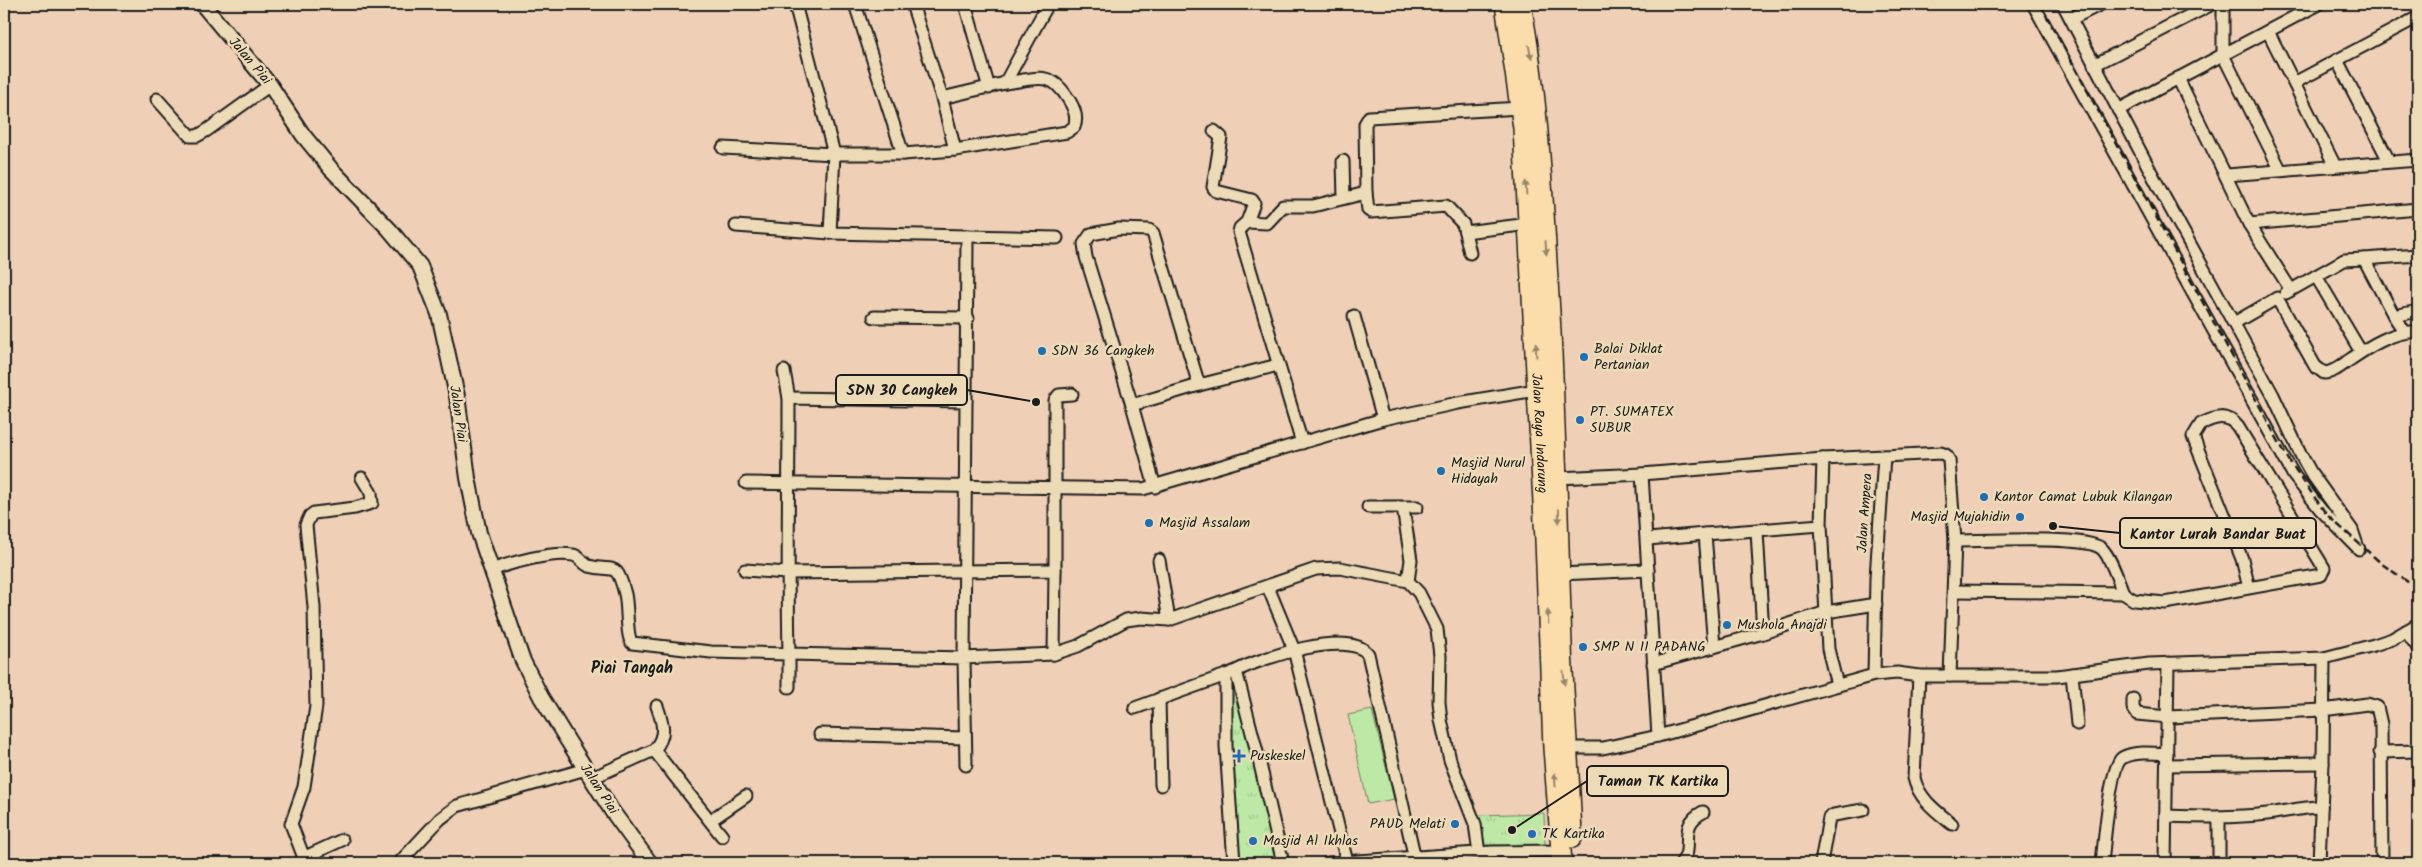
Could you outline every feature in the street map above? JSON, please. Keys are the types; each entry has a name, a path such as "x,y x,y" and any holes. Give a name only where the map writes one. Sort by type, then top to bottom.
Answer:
{"highway":[{"name":"Jalan Raya Indarung","path":"1505,4 1520,108 1529,224 1546,389"},
{"name":"Jalan Raya Indarung","path":"1521,4 1532,63 1538,119 1546,389 1565,859"},
{"name":"Jalan Raya Indarung","path":"1548,433 1558,478 1562,647 1561,748"}],"street":[{"name":"Jalan Piai","path":"202,4 270,85 303,135 331,169 420,266 428,282 438,314 457,396 474,512 490,570 529,675 589,774 650,863"},
{"path":"796,4 834,154 830,233"},
{"path":"855,4 903,154"},
{"path":"912,4 942,98 955,150"},
{"path":"965,4 989,88"},
{"path":"1005,83 1048,4"},
{"path":"2033,4 2294,476 2321,510 2359,549 2352,530 2302,457 2273,395 2118,110 2063,4"},
{"path":"2071,19 2101,4"},
{"path":"2094,65 2212,4"},
{"path":"2223,4 2223,55 2280,169"},
{"path":"2118,110 2319,4"},
{"path":"2294,83 2418,17"},
{"path":"2268,31 2335,166"},
{"path":"2337,60 2389,162"},
{"path":"723,148 834,154 903,154 955,150 1067,132 1074,127 1076,118 1071,102 1056,82 1046,78 1005,83 942,98"},
{"path":"2178,78 2250,224 2292,290"},
{"path":"157,99 190,136 194,136 206,131 270,85"},
{"path":"1470,253 1460,220 1445,205 1371,212 1368,210 1365,124 1369,117 1437,115 1520,108"},
{"path":"1214,131 1221,137 1212,187 1216,191 1252,200 1254,203 1248,222"},
{"path":"2227,175 2280,169 2418,160"},
{"path":"1343,161 1344,198"},
{"path":"1302,443 1239,232 1241,227 1248,222 1269,222 1283,206 1313,206 1366,193"},
{"path":"2250,224 2418,209"},
{"path":"1465,232 1529,224"},
{"path":"736,226 830,233 1057,238"},
{"path":"1155,486 1086,257 1084,244 1091,234 1119,229 1149,230 1153,233 1198,385"},
{"path":"966,236 968,318 966,401 967,488 964,572 966,765"},
{"path":"2234,323 2344,260 2418,255"},
{"path":"2364,259 2404,331"},
{"path":"2316,276 2361,352"},
{"path":"2277,298 2319,370 2324,373 2332,371 2361,352 2404,331 2418,332"},
{"path":"2394,316 2418,311"},
{"path":"874,316 968,318"},
{"path":"1354,316 1383,419"},
{"path":"1132,405 1198,385 1278,365"},
{"path":"784,371 788,398 790,485 787,574 788,687"},
{"path":"746,483 967,488 1143,489 1383,419 1458,403 1546,389"},
{"path":"1054,654 1055,400 1059,395 1072,394"},
{"path":"788,398 966,401"},
{"path":"1954,591 2123,593 2134,600 2165,603 2317,577 2323,572 2324,568 2238,427 2228,418 2222,417 2201,424 2193,437 2242,558 2249,588"},
{"name":"Jalan Ampera","path":"1874,676 1884,456 1941,453 1948,457 1955,541 1950,676"},
{"path":"1558,478 1642,474 1884,456"},
{"path":"1822,460 1821,525 1828,649 1838,685"},
{"path":"1642,474 1648,539 1648,570 1658,736"},
{"path":"342,840 305,861 291,824 304,787 316,691 314,606 306,525 307,520 314,513 355,508 372,503 371,492 362,478"},
{"path":"1368,507 1417,507"},
{"path":"1403,508 1411,560 1408,581"},
{"path":"1648,539 1821,525"},
{"path":"1757,531 1763,633"},
{"path":"1705,534 1714,647"},
{"path":"1955,541 2062,541 2092,544 2103,550 2123,593"},
{"path":"490,570 525,560 574,555 587,565 611,567 617,572 625,594 629,615 629,639 632,643 710,652 964,658 1054,654 1078,646 1126,620 1141,618 1169,620 1316,569 1340,568 1408,581 1419,593 1437,629 1441,720 1450,760 1475,824 1479,853"},
{"path":"1159,560 1169,620"},
{"path":"745,570 787,574 1055,570"},
{"path":"1560,574 1648,570"},
{"path":"1268,587 1294,650 1347,862"},
{"path":"1653,664 1763,633 1826,612 1876,604"},
{"path":"1561,748 1603,748 1658,736 1874,676 1897,673 1919,676 2057,676 2168,663 2324,658 2374,645 2418,624"},
{"path":"2406,631 2418,648"},
{"path":"1136,708 1231,673 1259,660 1294,650 1348,644 1360,646 1368,654 1416,860"},
{"path":"2319,863 2323,763 2324,658"},
{"path":"2165,863 2168,663"},
{"path":"1231,673 1226,746 1234,863"},
{"path":"1231,673 1260,760 1283,863"},
{"path":"2072,674 2076,724"},
{"path":"1919,676 1914,756 1915,784 1922,797 1952,824"},
{"path":"1159,699 1160,785"},
{"path":"2133,699 2133,708 2136,714 2168,717 2323,710 2368,704 2377,707 2381,724 2382,863"},
{"path":"399,863 431,829 457,806 589,774 654,750 662,742 664,734 657,706"},
{"path":"820,734 965,738"},
{"path":"654,750 722,836"},
{"path":"2380,752 2418,751"},
{"path":"2102,863 2109,800 2114,774 2120,759 2145,753 2167,759 2323,763"},
{"path":"711,820 746,796"},
{"path":"2166,816 2219,817 2267,814 2304,807 2321,807"},
{"path":"1821,863 1829,818 1834,815 1863,810"},
{"path":"1681,863 1685,857 1690,824 1693,818 1703,812"},
{"path":"2219,817 2219,863"},
{"path":"1328,863 1416,860 1479,853 1492,858 1565,859"}],"green space":[{"path":"1242,669 1275,863 1237,863 1228,677"},
{"path":"1372,710 1394,799 1368,804 1348,715"},
{"path":"1544,813 1545,846 1479,846 1478,815"}],"railway":[{"path":"2040,4 2290,462 2327,515 2382,564 2418,589"}],"place":[{"name":"SDN 36 Cangkeh","path":"1042,351"},
{"name":"Balai Diklat Pertanian","path":"1584,357"},
{"name":"SDN 30 Cangkeh","path":"1036,402"},
{"name":"PT. SUMATEX SUBUR","path":"1580,420"},
{"name":"Masjid Nurul Hidayah","path":"1441,471"},
{"name":"Kantor Camat Lubuk Kilangan","path":"1984,497"},
{"name":"Masjid Mujahidin","path":"2020,517"},
{"name":"Masjid Assalam","path":"1149,523"},
{"name":"Kantor Lurah Bandar Buat","path":"2053,526"},
{"name":"Mushola Anajdi","path":"1727,625"},
{"name":"SMP N 11 PADANG","path":"1583,647"},
{"name":"Puskeskel","path":"1239,756"},
{"name":"PAUD Melati","path":"1455,824"},
{"name":"Taman TK Kartika","path":"1512,830"},
{"name":"TK Kartika","path":"1532,834"},
{"name":"Masjid Al Ikhlas","path":"1253,841"}],"district":[{"name":"Piai Tangah","path":"632,668"}]}
